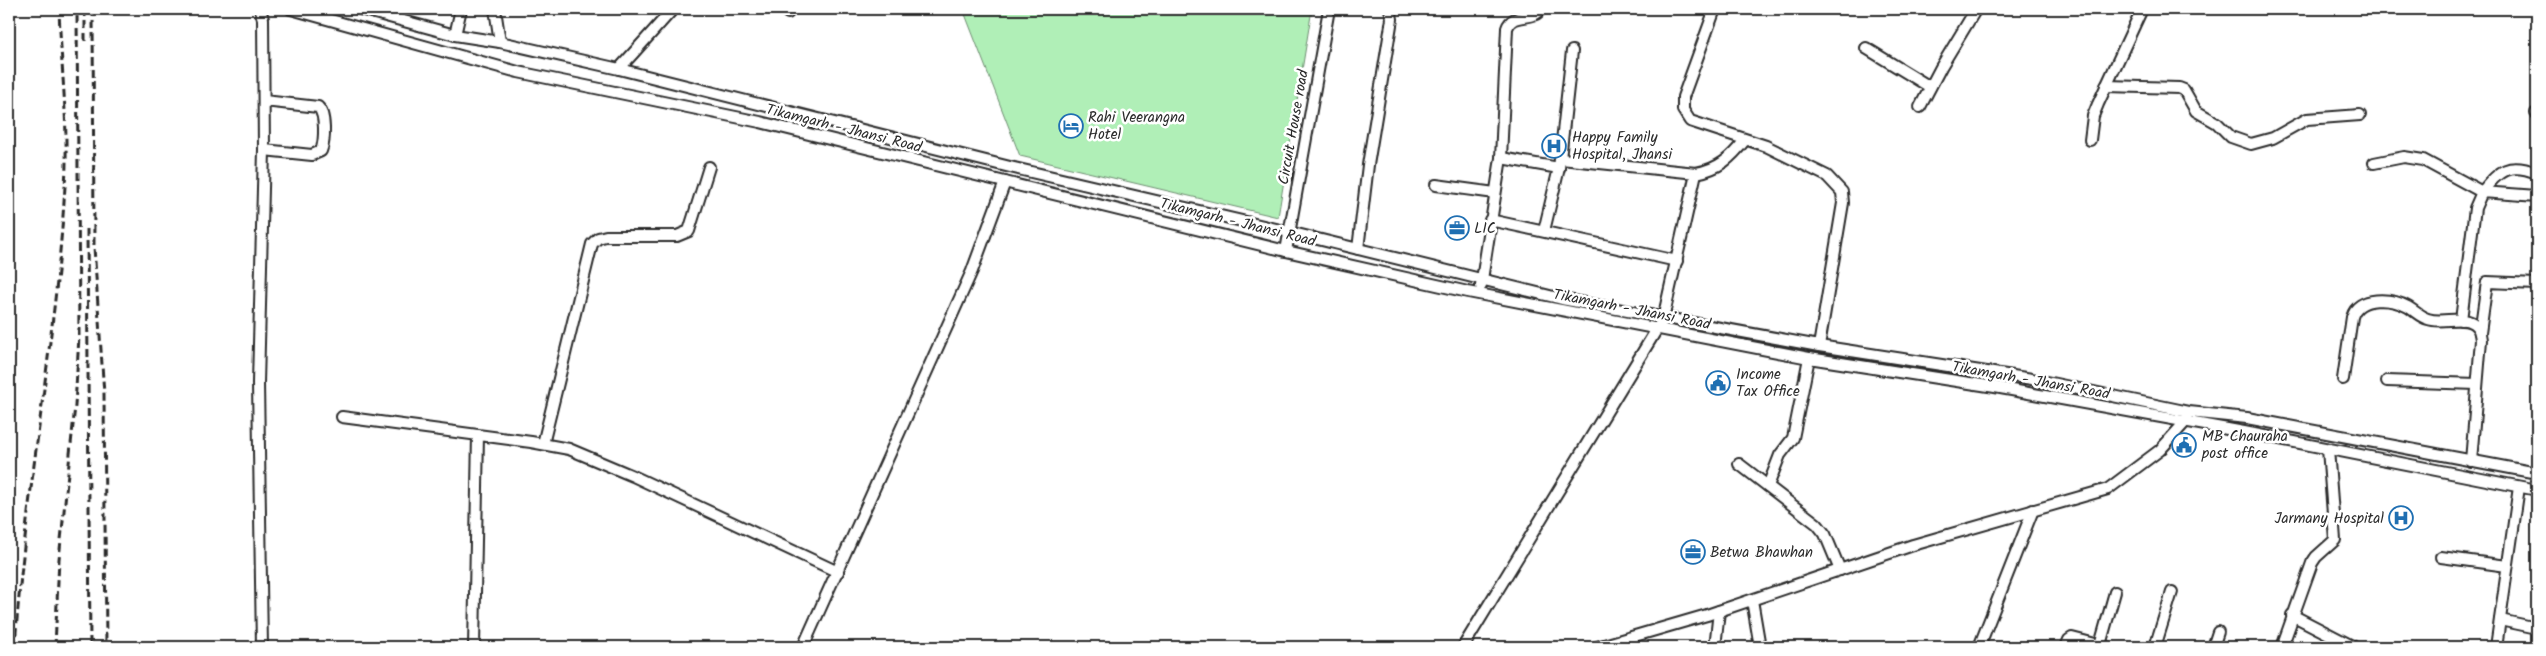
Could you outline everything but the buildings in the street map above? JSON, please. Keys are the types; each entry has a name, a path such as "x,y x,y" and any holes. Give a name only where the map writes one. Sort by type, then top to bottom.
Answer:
{"street":[{"path":"260,9 263,19 264,101 258,383 262,647"},
{"path":"263,19 270,9"},
{"name":"Tikamgarh - Jhansi Road","path":"291,9 518,72 760,122 1286,251 1480,294 1657,330 1809,358 2044,397 2328,449 2537,490"},
{"name":"Tikamgarh - Jhansi Road","path":"360,9 455,35 500,42 619,69 1116,193 1290,232 1562,299 1819,346 2047,382 2190,412 2247,418 2537,473"},
{"path":"455,35 462,9"},
{"path":"495,9 500,42"},
{"path":"619,69 673,9"},
{"name":"Circuit House road","path":"1286,251 1329,9"},
{"path":"1358,249 1368,165 1392,19 1390,9"},
{"path":"1480,294 1494,193 1501,158 1507,28 1509,22 1515,18 1536,15 1541,9"},
{"path":"1715,9 1683,97 1683,110 1690,121 1766,146 1827,176 1842,192 1843,202 1819,346"},
{"path":"1920,107 1976,9"},
{"path":"2090,140 2093,116 2142,9"},
{"path":"1866,48 1930,87"},
{"path":"1544,230 1560,164 1572,50"},
{"path":"2106,86 2178,88 2184,90 2196,111 2217,122 2231,138 2251,144 2273,138 2307,118 2360,115"},
{"path":"264,101 318,106 323,115 323,146 321,151 312,155 264,150"},
{"path":"1501,158 1696,173 1717,168 1731,157 1745,140"},
{"path":"918,162 922,144"},
{"path":"2374,164 2414,157 2482,192 2537,196"},
{"path":"544,444 592,244 598,238 606,236 677,236 689,231 709,167"},
{"path":"2461,320 2475,208 2482,192 2503,171 2521,168 2537,173"},
{"path":"1463,647 1664,319 1696,173"},
{"path":"803,647 972,272 1005,182"},
{"path":"1436,185 1494,193"},
{"path":"1490,220 1544,230 1677,261"},
{"path":"2471,461 2480,333 2487,282 2537,284"},
{"path":"2343,379 2352,317 2354,310 2361,303 2368,301 2388,302 2407,306 2427,319 2461,320 2472,323 2480,333"},
{"path":"1844,364 1845,350"},
{"path":"1768,486 1780,455 1793,438 1809,358"},
{"path":"2387,381 2477,384"},
{"path":"2044,397 2047,382"},
{"path":"1597,647 1607,646 1719,611 1913,546 2108,489 2142,465 2186,423 2190,412"},
{"path":"342,416 544,444 569,450 614,468 838,572"},
{"path":"474,647 478,436"},
{"path":"2282,647 2292,615 2316,557 2335,540 2328,449"},
{"path":"1739,464 1817,524 1825,534 1840,570"},
{"path":"2496,647 2519,487"},
{"path":"1979,647 2033,510"},
{"path":"2441,558 2507,566"},
{"path":"2066,647 2068,640 2072,638 2103,646 2114,592"},
{"path":"2154,647 2172,592"},
{"path":"1752,600 1760,647"},
{"path":"1715,647 1719,611"},
{"path":"2292,615 2344,645 2354,647"},
{"path":"2500,620 2537,628"},
{"path":"2213,647 2218,632"}],"green space":[{"path":"963,9 1312,9 1278,217 1020,156"}],"railway":[{"path":"15,647 26,532 61,244 66,164 59,9"},
{"path":"55,647 59,559 75,406 79,336 77,9"},
{"path":"85,9 85,44"},
{"path":"93,9 94,247 104,394 106,647"},
{"path":"87,229 90,647"}],"place":[{"name":"Rahi Veerangna Hotel","path":"1071,126"},
{"name":"Happy Family Hospital, Jhansi","path":"1554,146"},
{"name":"LIC","path":"1457,228"},
{"name":"Income Tax Office","path":"1718,383"},
{"name":"MB Chauraha post office","path":"2184,445"},
{"name":"Jarmany Hospital","path":"2401,518"},
{"name":"Betwa Bhawhan","path":"1693,552"}]}
